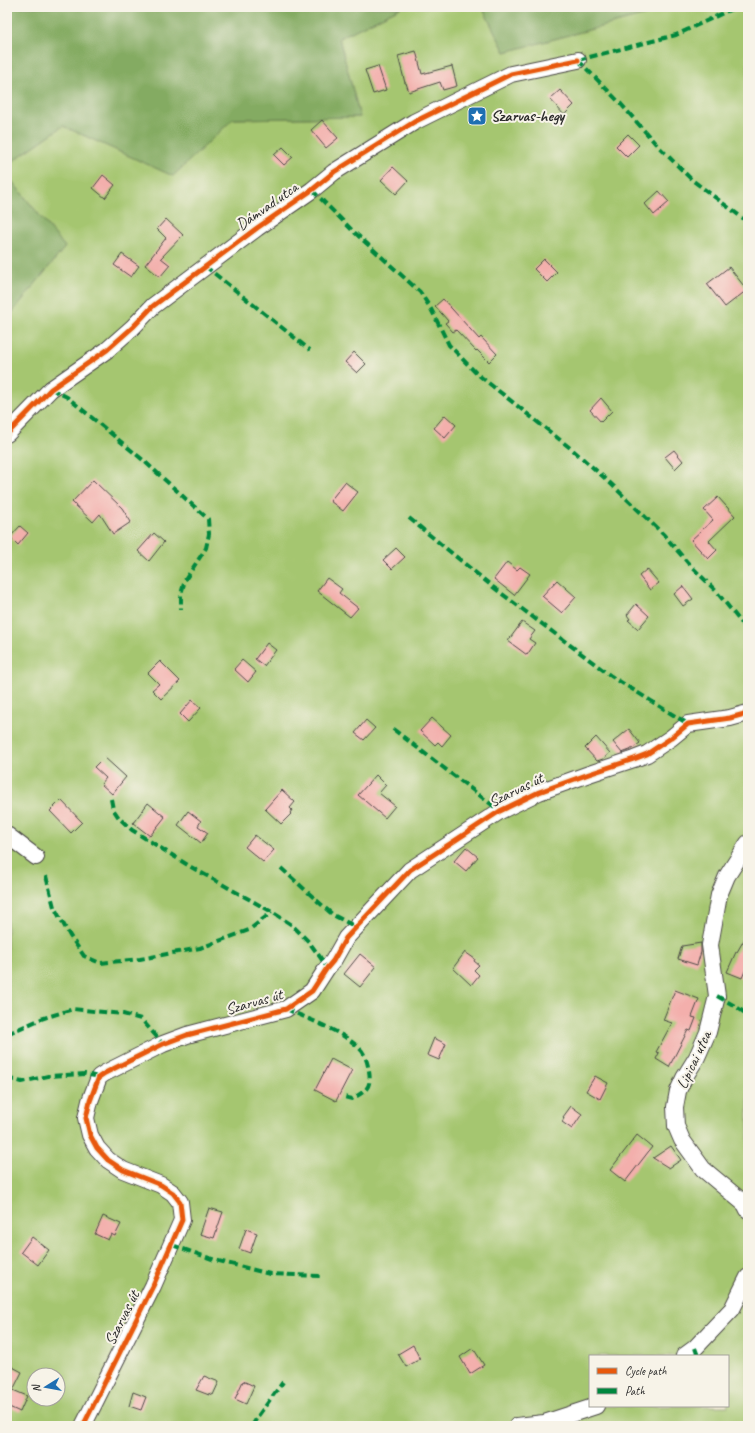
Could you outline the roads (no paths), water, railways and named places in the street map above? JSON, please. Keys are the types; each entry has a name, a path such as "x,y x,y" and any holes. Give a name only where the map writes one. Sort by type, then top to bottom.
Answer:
{"street":[{"name":"Dámvad utca","path":"7,434 51,389 106,350 133,327 153,306 257,228 312,190 334,172 414,122 511,74 578,60"},
{"name":"Szarvas út","path":"83,1426 153,1286 182,1220 180,1202 173,1193 161,1185 123,1170 108,1160 97,1148 90,1135 86,1118 90,1101 99,1077 164,1044 187,1035 286,1009 312,992 333,961 346,938 410,870 500,811 539,792 646,754 671,738 688,724 730,718 748,713"},
{"path":"7,834 36,857"},
{"name":"Lipicai utca","path":"748,843 727,876 719,895 710,945 717,996 708,1032 697,1057 678,1091 675,1107 676,1126 686,1146 703,1169 745,1204 748,1210"},
{"path":"685,1355 695,1348 732,1309 748,1277"},
{"path":"517,1426 544,1423 593,1407"}],"place":[{"name":"Szarvas-hegy","path":"477,116"}]}
